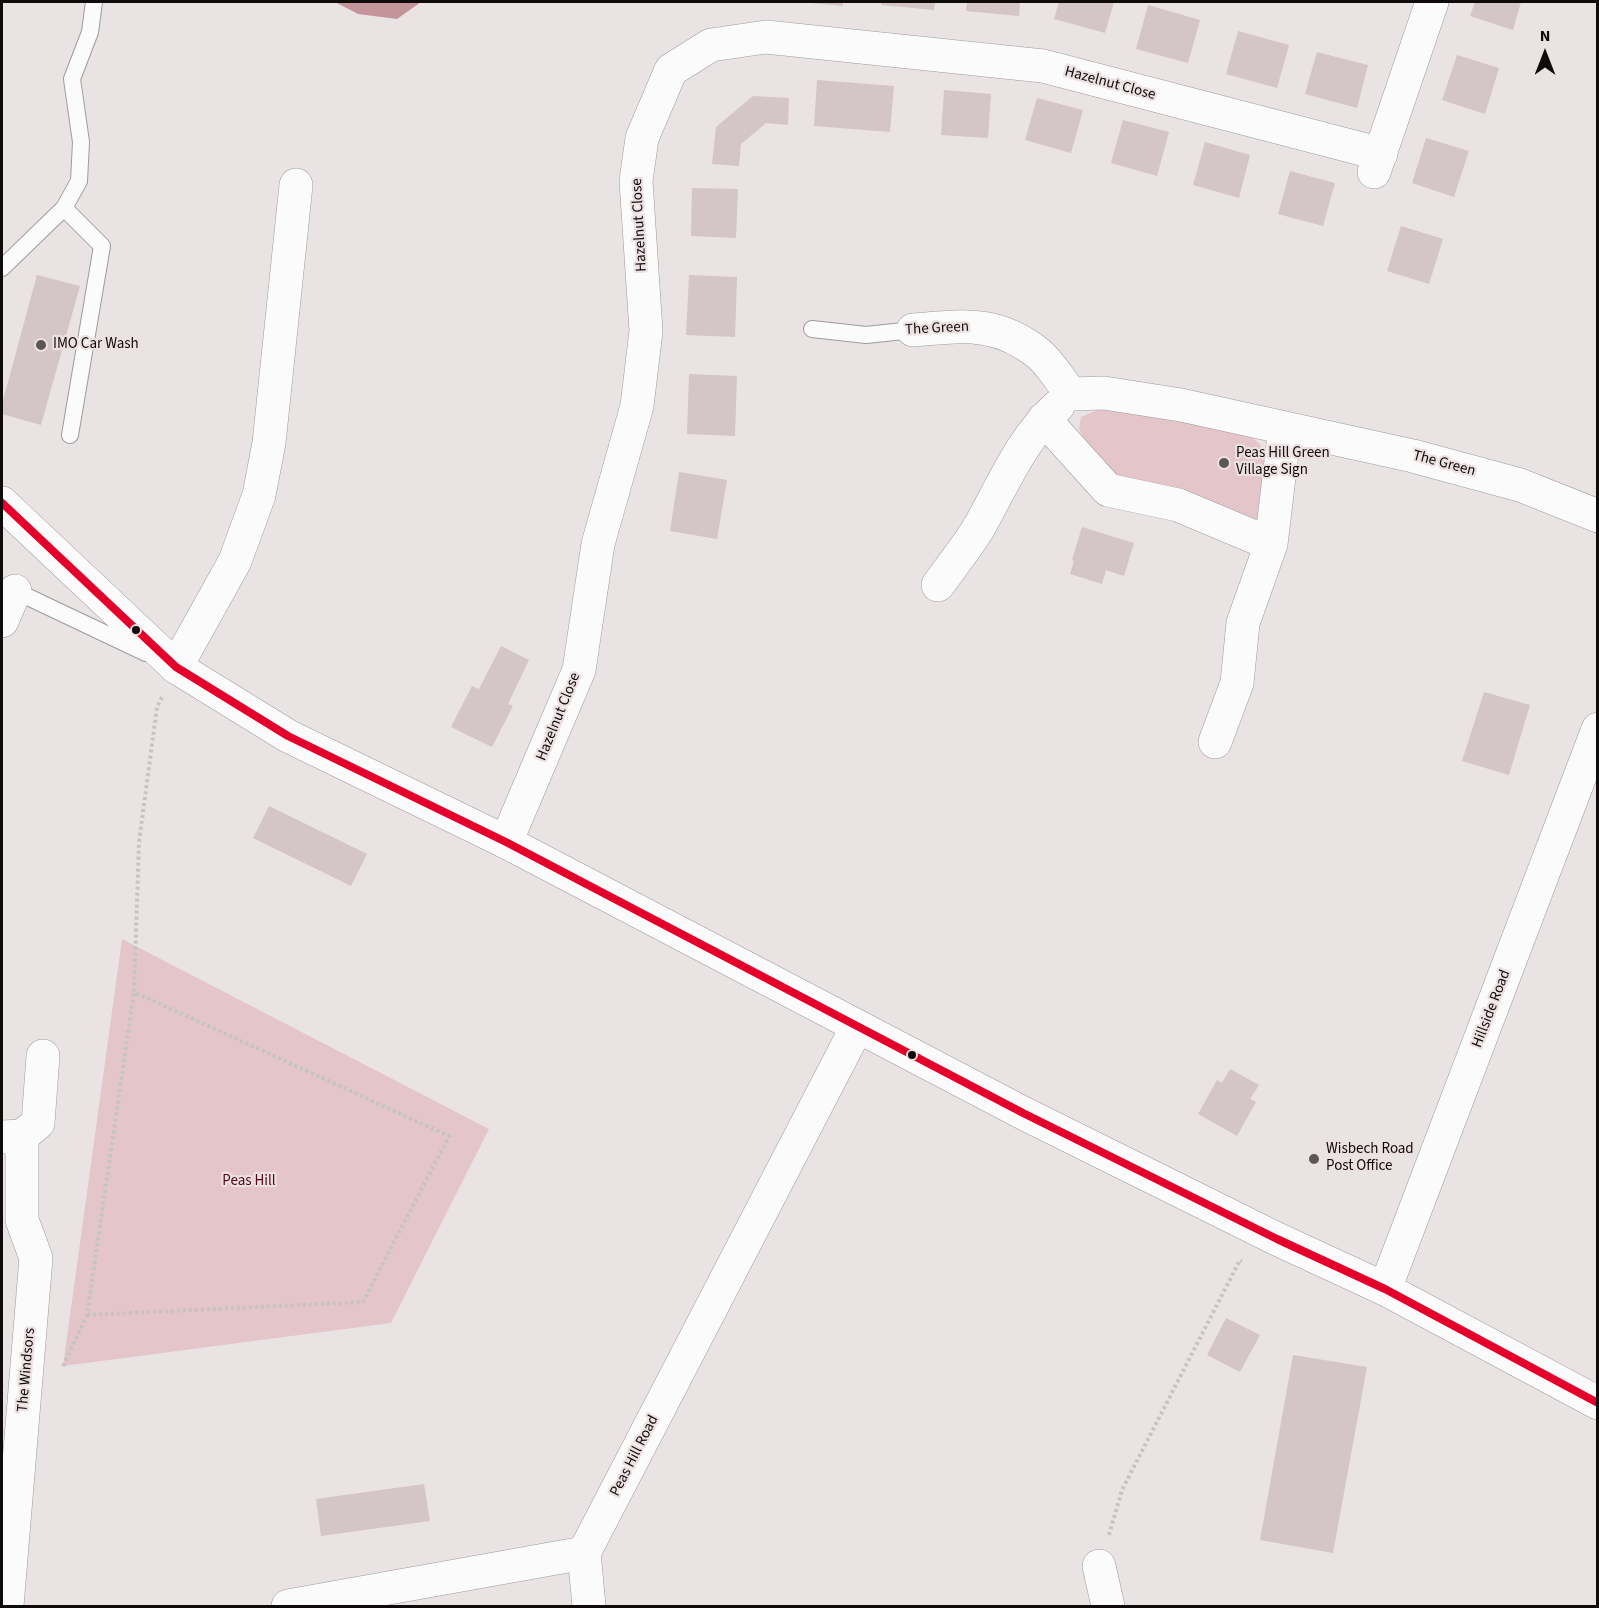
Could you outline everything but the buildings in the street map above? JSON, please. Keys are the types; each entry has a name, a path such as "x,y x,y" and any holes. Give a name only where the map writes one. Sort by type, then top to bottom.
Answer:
{"street":[{"name":"Hazelnut Close","path":"506,842 579,670 598,544 638,406 646,331 636,181 642,138 671,70 711,45 766,37 1043,66 1377,163 1432,2"},
{"path":"176,667 235,561 259,495 269,443 296,185"},
{"name":"The Green","path":"913,330 967,326 1005,332 1040,355 1071,394 1104,393 1181,405 1413,456 1509,482 1598,516"},
{"path":"938,585 977,531 1008,473 1044,419 1071,394"},
{"path":"1044,419 1108,490 1178,505 1270,544"},
{"path":"1215,742 1237,683 1243,623 1270,544 1285,428"},
{"path":"2,503 176,667 288,736 506,842 1023,1113 1255,1229 1385,1289 1598,1403"},
{"path":"2,621 8,588"},
{"name":"Hillside Road","path":"1385,1289 1598,729"},
{"name":"Peas Hill Road","path":"584,1553 857,1027"},
{"name":"The Windsors","path":"7,1606 36,1258 22,1220 12,1136 38,1123 43,1056"},
{"path":"288,1606 584,1553 589,1606"},
{"path":"1099,1566 1108,1606"}],"lane":[{"path":"2,268 64,208 79,181 81,142 72,79 90,32 94,2"},
{"path":"64,208 102,246 70,435"},
{"name":"The Green","path":"812,329 866,335 913,330"},
{"path":"8,588 176,667"}],"path":[{"path":"134,992 449,1136 363,1302 87,1315 134,992 139,842 155,718 157,706 176,667"},
{"path":"1099,1566 1122,1490 1240,1260 1248,1263"}],"green space":[{"path":"1136,407 1248,434 1260,444 1265,456 1257,521 1114,474 1089,449 1079,429 1081,417 1100,409"},
{"name":"Peas Hill","path":"122,939 489,1129 391,1323 63,1366"}],"shaded area":[{"path":"335,2 421,2 397,19 358,14"}],"transit line":[{"path":"2,503 176,667 288,736 506,842 1023,1113 1277,1239 1385,1289 1598,1403"}],"place":[{"name":"IMO Car Wash","path":"41,345"},
{"name":"Peas Hill Green Village Sign","path":"1224,463"},
{"name":"Wisbech Road Post Office","path":"1314,1159"}]}
